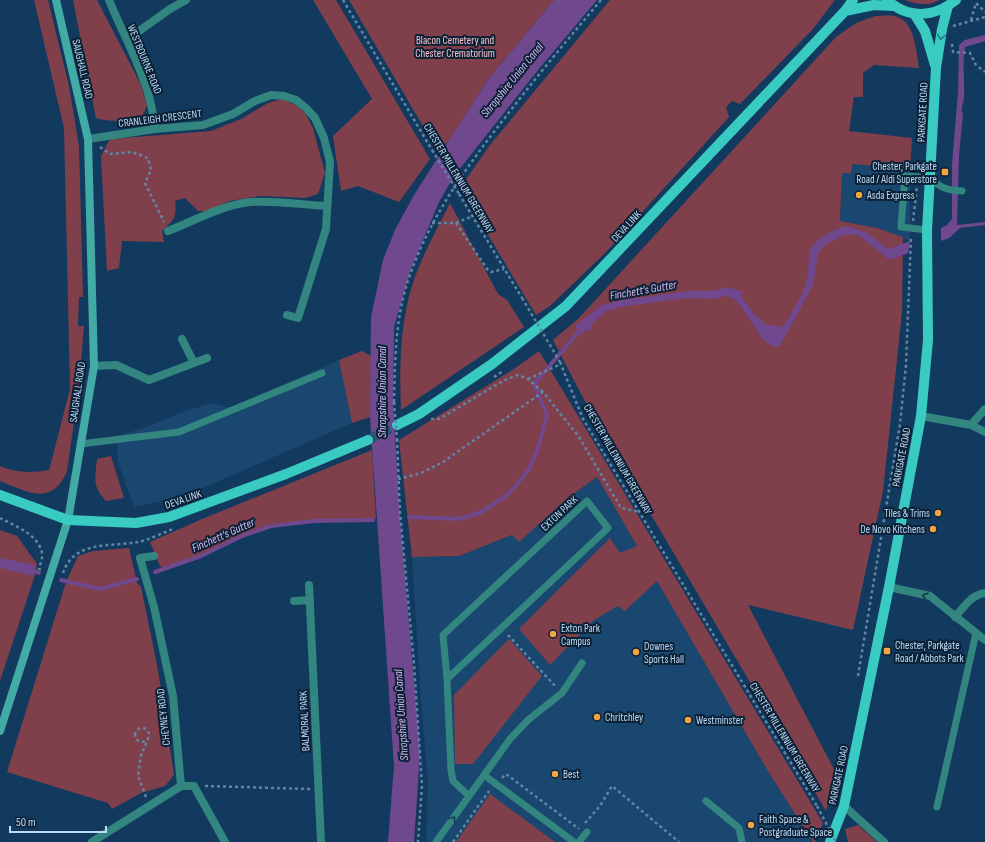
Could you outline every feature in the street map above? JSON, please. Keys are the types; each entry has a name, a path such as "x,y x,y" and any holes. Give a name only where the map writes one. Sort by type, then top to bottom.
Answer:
{"main road":[{"name":"DEVA LINK","path":"397,425 419,414 492,364 566,306 845,11 853,0"},
{"path":"845,11 890,3 904,12 915,15 932,13 952,3"},
{"name":"PARKGATE ROAD","path":"830,842 844,806 889,587 921,416 928,340 927,230 936,68 942,28 952,3"},
{"name":"PARKGATE ROAD","path":"915,15 925,32 936,68"},
{"name":"DEVA LINK","path":"0,495 68,520 136,523 169,517 286,474 368,440"}],"street":[{"name":"SAUGHALL ROAD","path":"0,731 68,520 94,366 88,139 56,0"},
{"name":"WESTBOURNE ROAD","path":"109,0 128,39 153,109 155,128"},
{"path":"128,39 170,9 186,0"},
{"name":"CRANLEIGH CRESCENT","path":"88,139 155,128 203,125 233,114 254,101 271,95 284,96 296,100 306,108 315,118 324,138 330,162 326,229 298,318 287,315"},
{"path":"168,231 223,209 249,202 278,202 327,206"},
{"path":"182,339 194,364"},
{"path":"94,366 116,365 149,380 207,358"},
{"path":"971,426 985,409"},
{"path":"921,416 971,426 985,432"},
{"name":"CHEYNEY ROAD","path":"154,556 140,558 154,607 173,696 181,786"},
{"name":"BALMORAL PARK","path":"309,585 321,842"},
{"path":"889,587 930,596 985,640"},
{"path":"955,617 970,600 978,594 985,593"},
{"path":"294,600 310,600"},
{"path":"92,842 181,786 194,786 225,842"},
{"path":"844,806 884,842"}],"lane":[{"path":"927,230 901,227 905,176 931,177 934,183 947,190 962,191"},
{"path":"80,444 179,432 322,373"},
{"name":"EXTON PARK","path":"447,679 608,528 588,501 443,635 453,781 469,796"},
{"path":"937,807 976,633"},
{"path":"436,842 510,740 528,720 562,693 582,663"},
{"path":"484,775 574,842"},
{"path":"706,801 738,828 742,842"},
{"path":"579,842 587,832"}],"path":[{"name":"CHESTER MILLENNIUM GREENWAY","path":"342,0 522,298 560,363 583,419 817,806 836,842"},
{"path":"418,842 421,778 414,664 398,479 394,402 395,361 406,285 432,223 464,171 542,70 601,0"},
{"path":"977,1 985,12"},
{"path":"971,21 977,1"},
{"path":"942,28 985,17"},
{"path":"953,52 970,53 976,65 985,72"},
{"path":"88,139 110,154 132,152 148,158 151,170 145,183 168,231"},
{"path":"858,677 900,424 906,365 912,228 917,177"},
{"path":"432,223 456,223 473,216"},
{"path":"456,223 487,269 491,272 504,269"},
{"path":"541,339 547,334"},
{"path":"528,379 560,363"},
{"path":"492,379 505,370"},
{"path":"499,375 503,381"},
{"path":"423,419 439,419 503,381 518,375 528,379 543,392 578,437 622,508 640,512"},
{"path":"398,479 421,472 443,462 543,392"},
{"path":"501,627 562,693"},
{"path":"148,739 144,742 138,740 136,737 137,731 145,729 149,734 148,739 141,755 138,776 140,785 150,805"},
{"path":"453,842 490,789 493,791 506,774 580,830 600,806 612,786 679,842"},
{"path":"194,786 265,789 318,789"}],"shaded area":[{"path":"851,164 910,169 910,241 877,228 840,221 842,173"},
{"path":"339,360 352,423 182,497 134,507 118,462 117,436 141,429 180,413 211,403 230,408"},
{"name":"Exton Park Campus","path":"597,477 769,773 813,842 426,842 428,784 412,557 459,556 512,535"}],"green space":[{"path":"34,0 48,0 69,86 79,146 83,297 79,297 78,326 84,326 79,387 67,471 61,482 54,489 47,493 38,494 0,481 0,466 24,472 49,470 70,389 64,128"},
{"path":"73,0 97,0 140,83 147,105 142,116 138,119 119,121 96,118"},
{"path":"313,0 336,0 430,159 399,202 358,186 341,191 333,136 372,99"},
{"name":"Blacon Cemetery and Chester Crematorium","path":"349,0 554,0 486,82 452,137 438,152"},
{"path":"610,0 835,0 812,30 740,104 732,101 726,107 729,117 605,253 550,306 536,315 460,188 490,145"},
{"path":"905,0 940,0 923,4"},
{"path":"875,16 895,16 902,19 907,24 911,30 919,68 874,65 863,73 863,97 854,97 849,131 912,138 910,169 852,164 851,173 842,173 840,221 877,228 903,237 902,312 883,491 853,630 748,605 837,775 826,811 591,413 553,340 579,318 836,37 856,23"},
{"path":"282,99 296,105 305,113 313,128 325,173 318,194 306,198 260,196 229,201 208,211 198,211 185,198 175,201 176,211 174,218 162,231 164,242 122,241 119,268 107,271 101,156 110,139 211,131 241,119 268,103"},
{"path":"450,203 498,294 507,300 524,327 401,410 400,374 402,338 407,303 418,269"},
{"path":"362,351 371,356 370,417 352,423 339,360"},
{"path":"539,351 823,823 815,842 813,842 769,773 657,581 625,611 618,606 594,620 550,665 519,629 610,538 620,553 637,546 597,477 569,497 519,542 512,535 459,556 412,557 399,440 514,369"},
{"path":"372,450 376,519 314,521 271,526 242,536 201,556 165,569 160,566 150,542 202,519"},
{"path":"111,456 124,498 106,501 96,486 97,459"},
{"path":"0,530 17,536 37,564 36,572 0,681"},
{"path":"129,548 137,583 141,587 158,670 174,775 165,786 141,793 112,809 108,803 7,772 66,582 78,556 93,551"},
{"path":"509,639 542,676 473,764 455,764 454,695"},
{"path":"490,794 555,842 456,842"},
{"path":"858,825 877,842 848,842 845,829"}],"water":[{"name":"Shropshire Union Canal","path":"554,0 597,0 538,70 454,176 439,202 411,269 394,327 393,403 400,518 420,752 414,842 388,842 394,766 370,417 371,317 383,260 395,230 414,195 486,82"},
{"path":"985,35 985,41 965,47 964,99 959,155 957,225 985,222 985,225 960,228 949,238 941,241 941,228 947,225 952,219 952,164 958,93 959,45 965,40"},
{"path":"847,226 867,233 889,249 910,241 908,253 896,258 888,259 858,235 844,235 825,245 818,254 813,285 780,346 774,347 764,341 739,304 732,298 724,296 714,299 686,298 620,307 605,312 592,324 591,330 585,330 581,335 575,326 602,305 622,300 688,291 713,291 727,287 743,292 741,296 756,317 759,317 765,324 781,327 792,313 804,288 808,276 809,255 814,244 830,232"},
{"path":"0,558 35,565 33,576 0,568"}],"waterway":[{"name":"Finchett's Gutter","path":"409,517 457,519 470,516 481,512 507,495 518,483 529,469 538,448 547,415 534,384 582,328"},
{"name":"Finchett's Gutter","path":"155,572 201,556 242,536 271,526 314,521 373,520"},
{"name":"Finchett's Gutter","path":"30,569 39,573"},
{"name":"Finchett's Gutter","path":"61,580 100,589 137,579"}],"tunnel":[{"path":"368,440 397,425"}],"place":[{"name":"Chester, Parkgate Road / Aldi Superstore","path":"945,172"},
{"name":"Asda Express","path":"859,195"},
{"name":"Tiles & Trims","path":"938,513"},
{"name":"De Novo Kitchens","path":"933,529"},
{"name":"Exton Park Campus","path":"553,634"},
{"name":"Chester, Parkgate Road / Abbots Park","path":"887,651"},
{"name":"Downes Sports Hall","path":"636,652"},
{"name":"Chritchley","path":"597,717"},
{"name":"Westminster","path":"688,720"},
{"name":"Best","path":"555,774"},
{"name":"Faith Space & Postgraduate Space","path":"751,825"}]}
